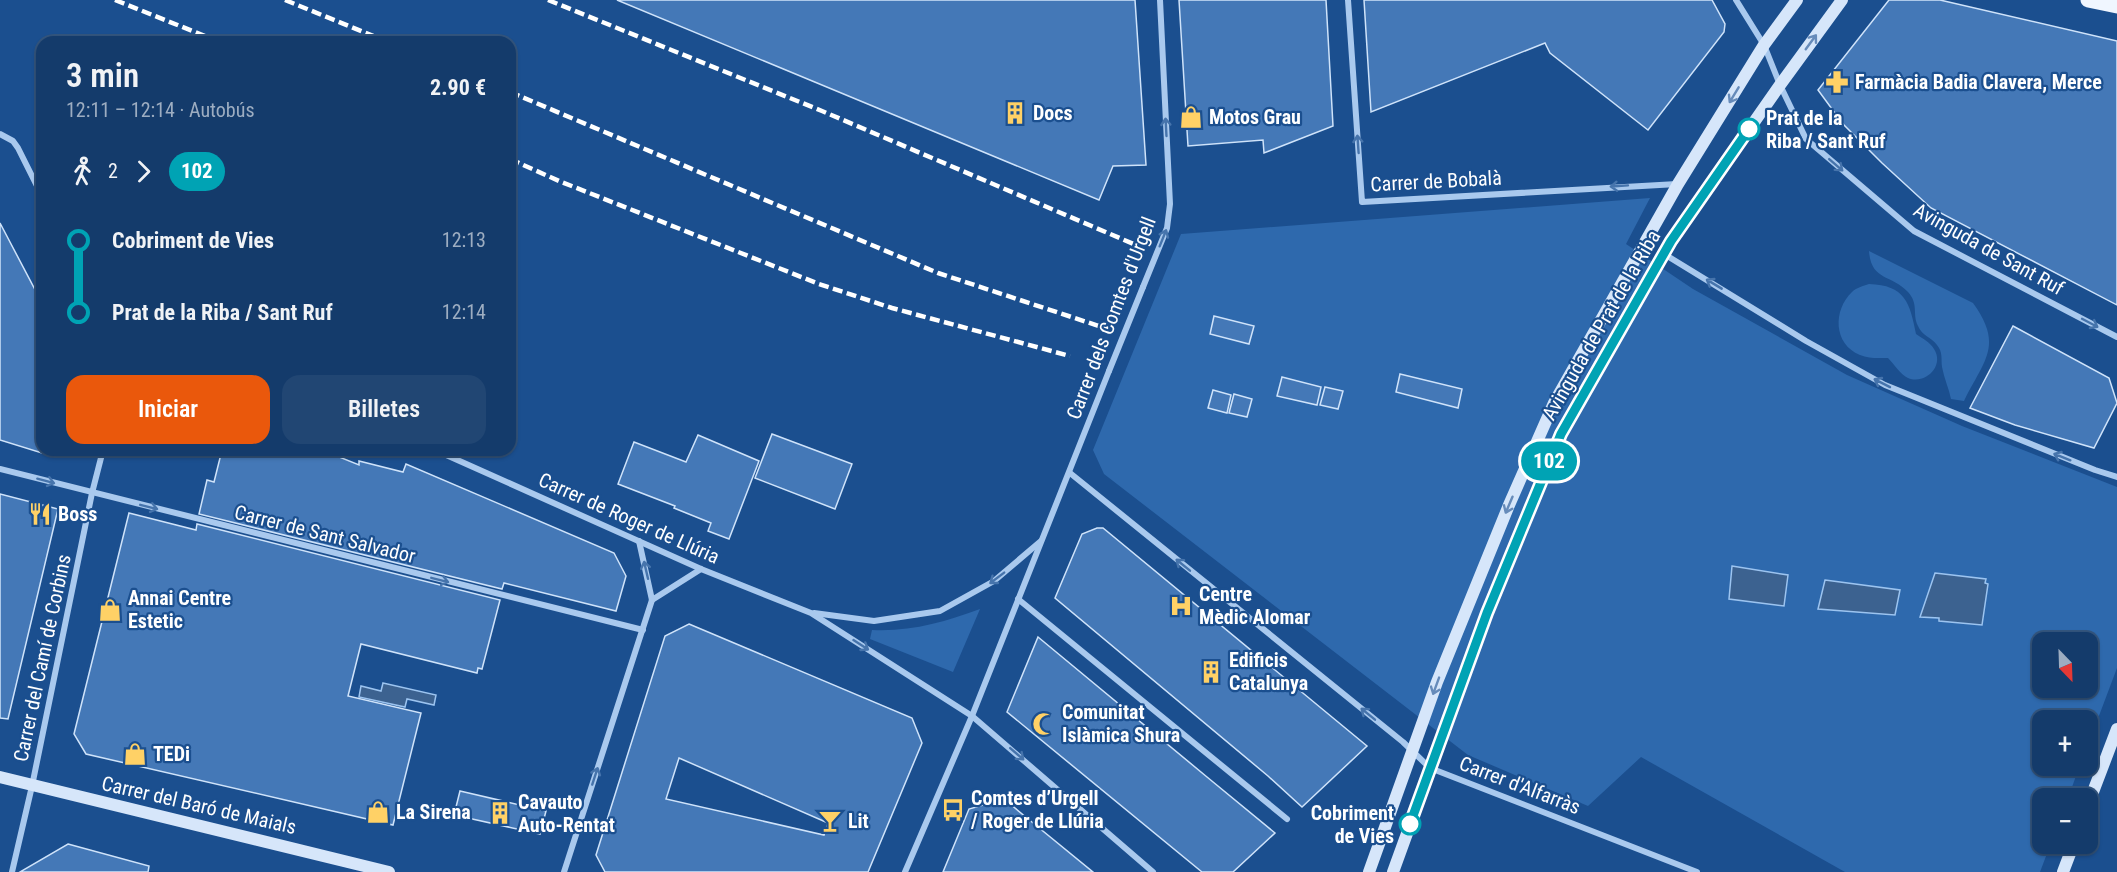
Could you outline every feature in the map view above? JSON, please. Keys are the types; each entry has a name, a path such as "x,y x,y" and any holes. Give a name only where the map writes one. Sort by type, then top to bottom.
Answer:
{"main road":[{"name":"Avinguda de Prat de la Riba","path":"1369,872 1437,682 1500,527 1554,404 1678,184 1764,45 1797,0"},
{"name":"Avinguda de Prat de la Riba","path":"1393,872 1487,613 1561,434 1664,254 1780,85 1842,0"},
{"path":"2088,0 2117,6"},
{"path":"2095,788 2117,729"},
{"name":"Carrer del Baró de Maials","path":"0,777 389,872"},
{"path":"2063,872 2070,854"}],"street":[{"name":"Carrer dels Comtes d'Urgell","path":"905,872 972,716 1167,228 1170,204 1160,0"},
{"name":"Carrer de Bobalà","path":"1348,0 1362,202 1678,184"},
{"name":"Avinguda de Sant Ruf","path":"1736,0 1764,45 1806,139 1914,231 2117,337"},
{"path":"0,134 13,141 36,184"},
{"path":"1664,254 1885,385 2117,477"},
{"name":"Carrer del Camí de Corbins","path":"12,872 101,456"},
{"name":"Carrer de Roger de Llúria","path":"448,456 701,569 811,613 972,716 1152,872"},
{"name":"Carrer de Sant Salvador","path":"0,469 643,630"},
{"name":"Carrer d'Alfarràs","path":"1070,472 1413,751 1430,768 1697,872"},
{"path":"564,872 652,600 639,541"},
{"name":"Carrer de Roger de Llúria","path":"811,613 874,621 940,610 994,581 1041,541"},
{"path":"652,600 701,569"},
{"path":"1018,599 1287,819"}],"shaded area":[{"path":"1650,198 1626,244 1693,289 1847,375 1962,426 2117,487 2117,668 2098,718 2098,710 2032,710 2032,776 2076,776 2072,788 2032,788 2032,854 2047,854 2040,872 1845,872 1641,757 1588,806 1468,755 1104,474 1093,450 1181,234"},
{"path":"1869,251 1973,303 1987,331 1988,353 1964,401 1951,399 1940,350 1916,322 1911,296 1902,286 1883,276 1874,268"},
{"path":"1869,284 1891,288 1904,298 1911,313 1916,334 1930,344 1937,355 1935,367 1927,376 1921,379 1908,378 1888,358 1863,356 1851,350 1845,343 1839,326 1841,308 1852,292"},
{"path":"1732,566 1788,575 1784,606 1729,599"},
{"path":"1935,573 1986,579 1985,583 1988,584 1982,625 1920,617"},
{"path":"1825,580 1900,590 1895,615 1818,609"},
{"path":"980,609 953,672 870,639 872,630 927,625"},
{"path":"383,683 436,695 434,705 407,699 405,707 359,697 361,686 381,691"}],"building":[{"name":"Docs","path":"617,0 1135,0 1146,165 1113,166 1099,200"},
{"path":"1179,0 1326,0 1333,126 1264,153 1263,140 1188,146"},
{"path":"1364,0 1712,0 1725,24 1724,32 1648,130 1550,53 1545,43 1371,112"},
{"path":"1889,0 1940,0 2117,41 2117,305 1931,208 1843,124 1818,90"},
{"path":"0,223 36,292 36,451 0,440"},
{"path":"1214,316 1254,326 1249,344 1210,334"},
{"path":"2013,326 2109,378 2117,403 2094,448 2015,425 1970,408"},
{"path":"1400,374 1462,389 1458,408 1396,392"},
{"path":"1282,377 1321,387 1317,405 1277,396"},
{"path":"1325,387 1343,391 1338,409 1320,405"},
{"path":"1213,390 1231,395 1227,413 1208,408"},
{"path":"1234,394 1252,399 1247,417 1229,413"},
{"path":"772,434 852,464 835,509 755,478"},
{"path":"698,435 759,461 729,539 708,531 711,523 618,484 634,442 686,462"},
{"path":"220,456 337,456 359,465 359,461 403,472 406,464 614,553 626,576 616,611 504,583 502,589 199,514 207,480 214,482"},
{"path":"0,494 58,509 8,719 0,718"},
{"path":"129,513 196,530 197,524 500,600 482,669 478,668 477,673 361,644 348,696 421,713 393,825 86,754 74,734"},
{"name":"Edificis Catalunya","path":"1103,528 1367,746 1302,807 1055,598 1082,534"},
{"path":"689,624 912,718 922,743 868,872 605,872 596,855 665,636","holes":["679,758 828,823 824,835 666,799"]},
{"path":"1038,637 1275,833 1233,872 1202,872 1007,712"},
{"name":"Cavauto Auto-Rentat","path":"460,791 546,811 540,834 454,815"},
{"path":"1004,799 1093,872 943,872 969,809"},
{"path":"68,844 149,866 148,872 20,872"}],"railway":[{"path":"115,0 205,36"},
{"path":"285,0 373,36"},
{"path":"548,0 822,111 1143,248"},
{"path":"516,95 938,273 1108,329"},
{"path":"516,162 559,181 819,284 892,308 1070,356"}],"bus line":[{"name":"102","path":"1410,824 1487,613 1561,434 1671,241 1749,129"}],"place":[{"name":"Farmàcia Badia Clavera, Merce","path":"1837,82"},
{"name":"Docs","path":"1015,113"},
{"name":"Motos Grau","path":"1191,117"},
{"name":"Prat de la Riba / Sant Ruf","path":"1749,129"},
{"name":"Boss","path":"40,514"},
{"name":"Centre Mèdic Alomar","path":"1181,606"},
{"name":"Annai Centre Estetic","path":"110,610"},
{"name":"Edificis Catalunya","path":"1211,672"},
{"name":"Comunitat Islàmica Shura","path":"1044,724"},
{"name":"TEDi","path":"135,754"},
{"name":"Comtes d’Urgell / Roger de Llúria","path":"953,810"},
{"name":"La Sirena","path":"378,812"},
{"name":"Cavauto Auto-Rentat","path":"500,813"},
{"name":"Lit","path":"830,821"},
{"name":"Cobriment de Vies","path":"1410,824"}]}
